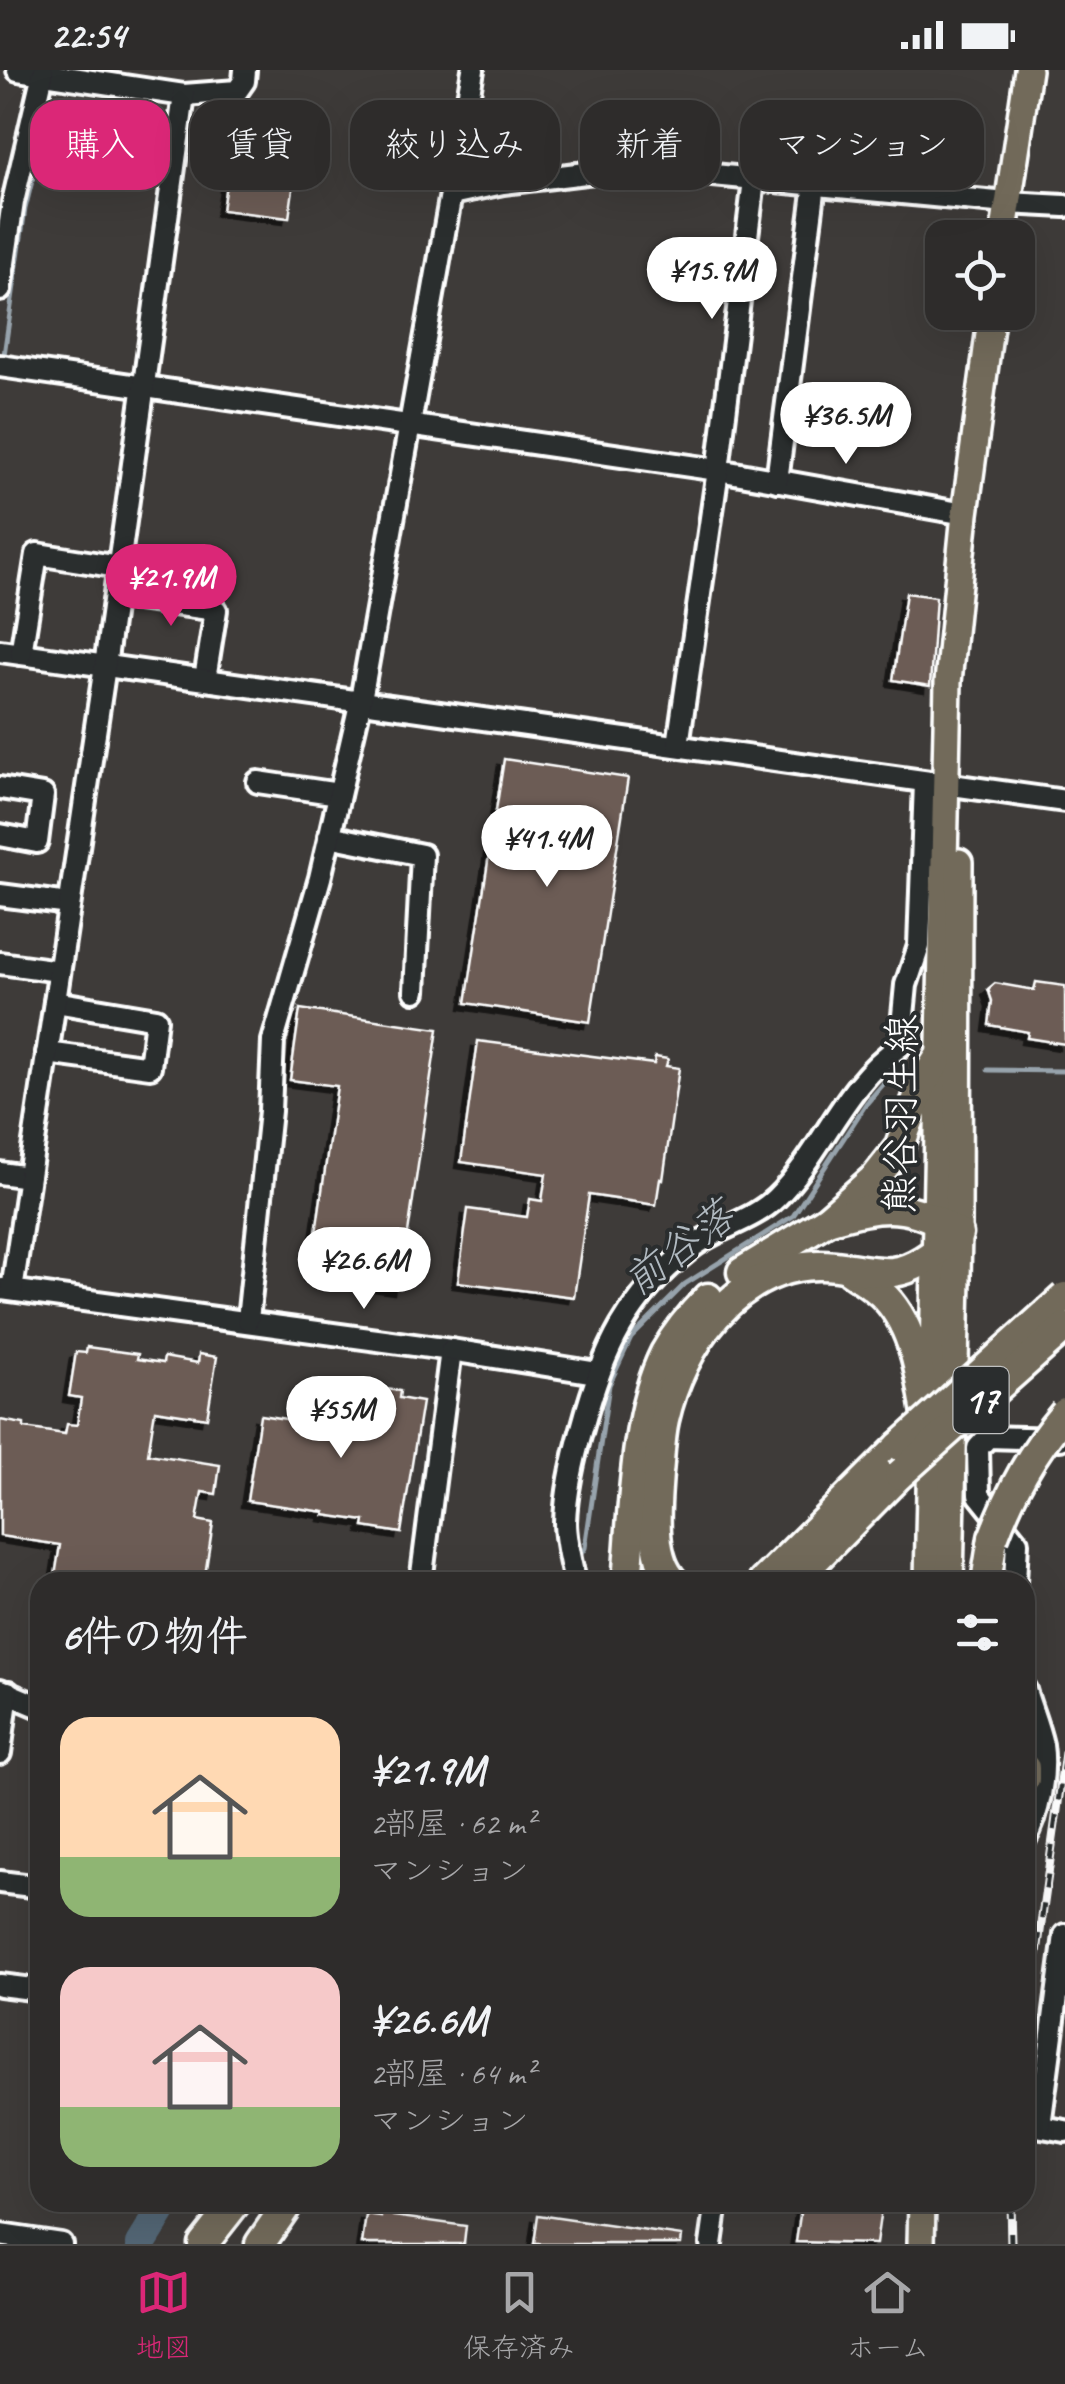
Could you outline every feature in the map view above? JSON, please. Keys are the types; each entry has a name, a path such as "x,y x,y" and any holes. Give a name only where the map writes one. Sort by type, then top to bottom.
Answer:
{"highway":[{"path":"628,1572 643,1431 664,1355 714,1292 827,1220 876,1177 899,1148 923,1083 938,1059"},
{"path":"665,1572 656,1507 664,1420 687,1355 713,1320 744,1289 775,1270 818,1264 893,1272 914,1266 935,1252 948,1227 896,1207 872,1207 827,1220"},
{"path":"846,1267 886,1298 903,1324 931,1440"},
{"name":"17","path":"773,1572 900,1446 1065,1297"},
{"name":"17","path":"804,1572 899,1474 1065,1327"},
{"path":"988,1572 994,1538 1011,1491 1065,1413"},
{"path":"203,2244 228,2212"},
{"path":"260,2244 282,2212"}],"main road":[{"path":"1005,220 1028,70"},
{"name":"熊谷羽生線","path":"948,1227 938,1059 942,784 958,681 954,647 964,514 990,330"},
{"name":"熊谷羽生線","path":"942,784 950,1572"},
{"name":"熊谷羽生線","path":"928,1572 935,1252"},
{"path":"921,2244 922,2212"}],"street":[{"path":"18,70 184,95 237,91 244,82 245,70"},
{"path":"248,1320 270,1111 273,1041 329,836 360,700 473,70"},
{"path":"0,290 14,202 43,73"},
{"path":"184,95 106,666 28,1177 6,1289 248,1320 597,1373"},
{"path":"451,194 504,182 594,172 682,172 740,178"},
{"path":"678,744 753,190"},
{"path":"776,480 814,190"},
{"path":"873,190 1065,206"},
{"path":"0,366 718,470 964,514"},
{"path":"119,566 37,554 11,652 1065,801"},
{"path":"115,596 216,610 205,679"},
{"path":"258,782 338,794"},
{"path":"572,1572 565,1524 573,1459 597,1373 614,1334 654,1278 695,1244 773,1202 876,1062 900,1046 906,984 920,946 942,784"},
{"path":"0,788 43,795 38,842 0,835"},
{"path":"329,836 422,855 415,991"},
{"path":"0,895 70,904"},
{"path":"0,963 60,970"},
{"path":"47,1053 150,1067 156,1018 55,1002"},
{"path":"0,1173 28,1177"},
{"path":"422,1572 452,1350"},
{"path":"1016,1572 1017,1542 979,1495 978,1448 988,1437 1065,1436"},
{"path":"0,1752 4,1692 30,1703"},
{"path":"1035,1723 1042,1746 1042,1776 1035,1814"},
{"path":"0,1882 30,1886"},
{"path":"1035,2108 1065,1935"},
{"path":"0,1985 30,1989"},
{"path":"1035,2125 1065,2130"},
{"path":"711,2244 716,2212"},
{"path":"0,2235 61,2244"}],"building":[{"path":"225,190 293,190 289,218 222,210"},
{"path":"906,593 936,597 930,686 893,680"},
{"path":"504,759 628,778 590,1022 466,1003"},
{"path":"1036,982 1065,986 1065,1044 1027,1038 1028,1032 989,1025 992,1001 988,989 995,983 1034,990"},
{"path":"300,1009 438,1029 400,1288 310,1275 337,1086 290,1080"},
{"path":"478,1041 654,1064 655,1057 668,1059 666,1066 679,1068 656,1205 589,1195 574,1297 458,1282 468,1209 527,1217 530,1199 542,1201 546,1174 461,1162"},
{"path":"87,1347 138,1354 137,1359 163,1363 164,1357 198,1363 199,1354 217,1357 207,1418 155,1410 148,1454 220,1465 216,1494 202,1492 197,1520 213,1523 206,1572 56,1572 60,1545 0,1536 0,1420 65,1434 67,1424 77,1425 81,1398 69,1396 76,1352 86,1353"},
{"path":"386,1389 400,1391 399,1398 422,1402 401,1533 364,1527 365,1521 324,1515 325,1512 247,1501 260,1415 338,1427 344,1391 385,1397"},
{"path":"382,2212 394,2212 393,2216 466,2226 464,2244 362,2244 366,2215 381,2217"},
{"path":"800,2212 881,2212 876,2244 796,2242"},
{"path":"538,2215 682,2236 681,2244 534,2244"}],"waterway":[{"path":"3,362 25,209 47,97"},
{"name":"前谷落","path":"988,1070 1065,1071"},
{"name":"前谷落","path":"576,1561 585,1548 609,1385 631,1338 685,1284 793,1216 866,1104 885,1082 902,1080"},
{"name":"前谷落","path":"141,2244 161,2212"}],"railway":[{"path":"1035,1967 1065,1753"},
{"path":"1010,2212 1011,2244"}]}
